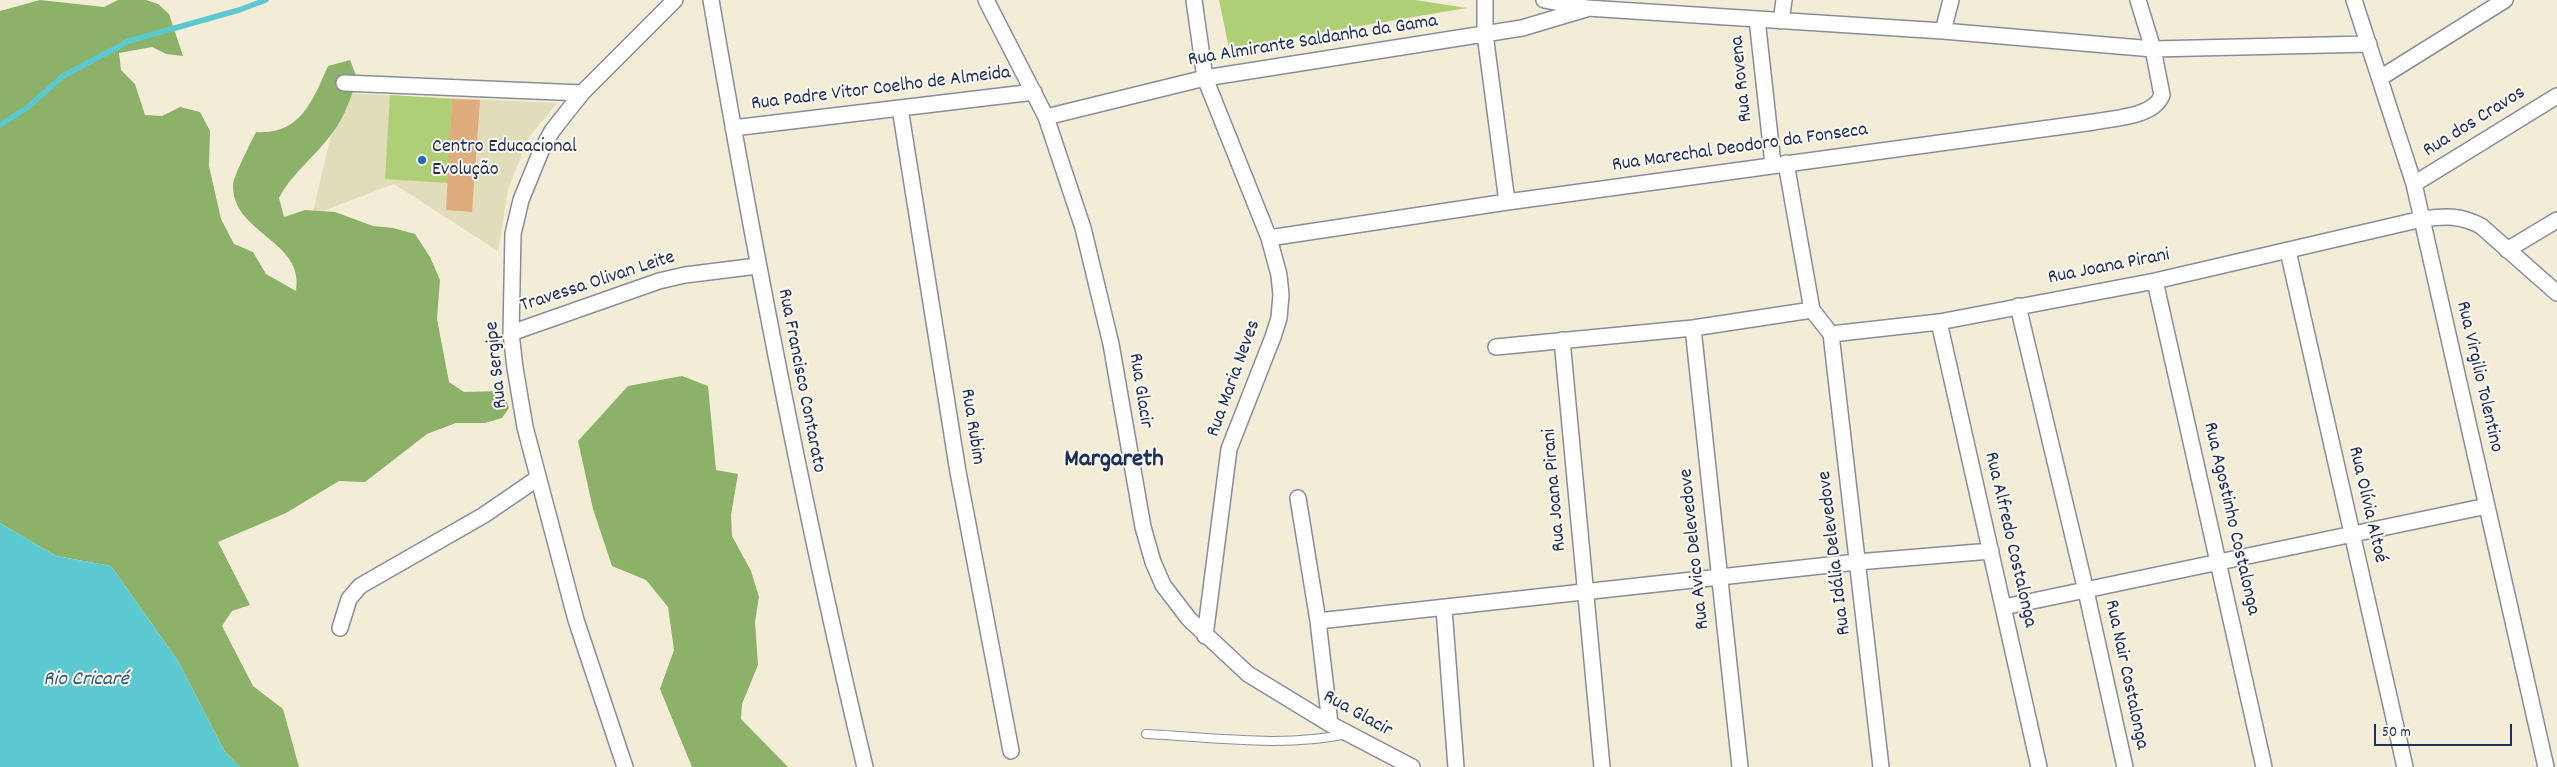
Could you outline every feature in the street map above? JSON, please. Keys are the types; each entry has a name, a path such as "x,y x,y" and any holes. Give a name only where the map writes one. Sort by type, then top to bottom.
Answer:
{"street":[{"name":"Rua Sergipe","path":"625,767 576,620 522,410 511,333 513,234 521,200 541,151 552,131 582,93 675,0"},
{"name":"Rua Francisco Contarato","path":"711,0 757,266 824,597 865,767"},
{"name":"Rua Glacir","path":"986,0 1046,117 1083,228 1101,296 1143,527 1153,562 1163,584 1175,602 1205,636 1248,674 1330,724 1412,767"},
{"name":"Rua Maria Neves","path":"1194,0 1205,78 1269,238 1279,275 1281,295 1279,318 1274,337 1229,449 1205,636"},
{"path":"1485,0 1485,34 1507,202"},
{"name":"Rua Almirante Saldanha da Gama","path":"1544,0 1587,8"},
{"path":"1781,21 1784,0"},
{"path":"1943,31 1951,0"},
{"path":"2138,0 2153,49"},
{"name":"Rua Virgilio Tolentino","path":"2354,0 2414,184 2546,767"},
{"path":"2380,78 2505,0"},
{"name":"Rua Almirante Saldanha da Gama","path":"1046,117 1205,78 1485,34 1540,24 1587,8 1615,5 1781,21 1943,31 2153,49 2368,44"},
{"name":"Rua Rovena","path":"1757,19 1779,164 1812,310"},
{"name":"Rua Marechal Deodoro da Fonseca","path":"1269,238 1507,202 2094,122 2143,112 2160,101 2162,95 2153,49"},
{"path":"344,83 582,93"},
{"name":"Rua Padre Vitor Coelho de Almeida","path":"732,128 1034,92"},
{"name":"Rua dos Cravos","path":"2414,184 2557,96"},
{"name":"Rua Rubim","path":"900,108 958,472 1011,751"},
{"name":"Rua Joana Pirani","path":"1831,334 1939,322 2155,281 2422,219 2451,216 2468,219 2481,226 2557,293"},
{"path":"2507,250 2557,220"},
{"name":"Rua Olívia Altoé","path":"2288,251 2405,767"},
{"name":"Travessa Olivan Leite","path":"511,333 659,281 686,275 757,266"},
{"name":"Rua Agostinho Costalonga","path":"2155,281 2264,767"},
{"name":"Rua Nair Costalonga","path":"2018,306 2086,591 2124,767"},
{"path":"1496,347 1693,328 1812,310 1831,334"},
{"name":"Rua Alfredo Costalonga","path":"1939,322 2039,767"},
{"name":"Rua Avico Delevedove","path":"1693,328 1740,767"},
{"name":"Rua Idália Delevedove","path":"1831,334 1881,767"},
{"name":"Rua Joana Pirani","path":"1562,340 1602,767"},
{"path":"340,628 349,600 360,586 484,515 538,478"},
{"path":"1298,498 1318,621 1330,724"},
{"path":"2004,607 2487,506"},
{"path":"1318,621 1444,609 1858,562 1991,551"},
{"path":"1444,609 1456,767"}],"lane":[{"path":"1146,734 1296,741 1323,739 1349,734"}],"shaded area":[{"name":"Centro Educacional Evolução","path":"341,93 557,103 529,137 508,189 498,251 394,184 312,215"}],"green space":[{"path":"40,0 104,7 118,0 146,0 158,4 169,14 183,56 166,54 152,47 119,53 121,70 135,84 145,115 162,116 180,107 200,112 210,131 209,166 221,219 234,244 253,252 266,274 296,291 296,274 290,260 280,248 244,215 236,202 234,180 256,132 271,132 284,128 294,122 310,103 328,66 350,60 358,80 347,107 333,132 284,189 279,198 284,217 305,210 335,212 373,226 393,228 415,234 430,257 440,280 437,319 449,382 464,392 502,391 509,408 502,418 485,423 456,423 427,434 365,482 339,481 286,513 218,542 250,605 232,611 222,626 253,686 283,709 299,767 240,767 225,752 178,661 111,566 56,556 0,523 0,11"},
{"path":"1219,0 1415,0 1467,8 1229,48"},
{"path":"390,95 452,99 448,183 385,179"},
{"path":"682,376 708,386 716,470 738,474 731,515 732,536 751,571 759,597 755,622 758,665 742,704 741,719 788,767 692,767 660,689 674,650 668,607 646,580 612,566 593,509 578,441 628,386"}],"water":[{"name":"Rio Cricaré","path":"0,523 56,556 111,566 178,661 225,752 240,767 0,767"}],"building":[{"path":"452,99 480,100 472,212 446,210"}],"waterway":[{"path":"0,125 28,107 63,76 129,41 239,10 266,0"}],"place":[{"name":"Centro Educacional Evolução","path":"422,160"}],"district":[{"name":"Margareth","path":"1114,462"}]}
